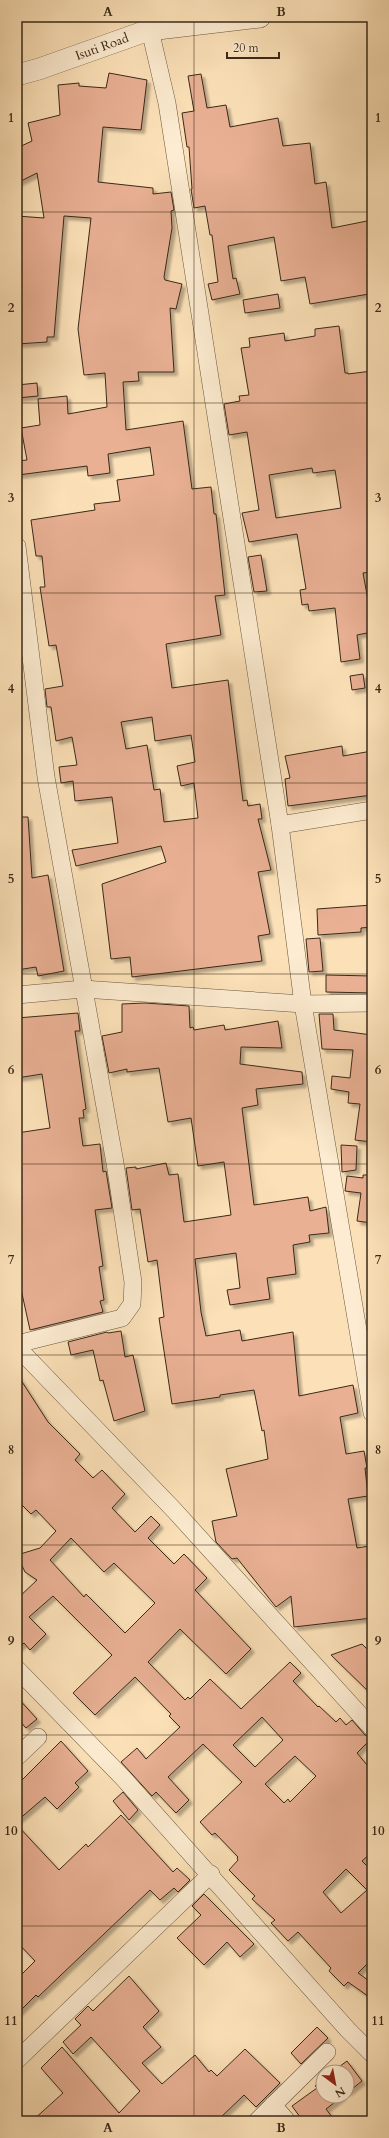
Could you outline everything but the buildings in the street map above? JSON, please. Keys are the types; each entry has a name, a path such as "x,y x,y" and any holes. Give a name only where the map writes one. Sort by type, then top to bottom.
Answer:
{"street":[{"name":"Isuti Road","path":"17,75 39,69 148,24 260,17"},
{"path":"148,24 167,103 280,825 303,1004 372,1413"},
{"path":"17,546 46,777 115,1163 133,1282 132,1304 122,1318 17,1344"},
{"path":"280,825 372,810"},
{"path":"17,995 83,989 303,1004 372,1003"},
{"path":"17,1347 174,1510 372,1728"},
{"path":"17,1669 124,1779 211,1874 348,2030 372,2054"},
{"path":"17,1757 38,1737"},
{"path":"17,2060 211,1874"},
{"path":"257,2121 327,2052"},
{"path":"273,2105 287,2121"}]}
